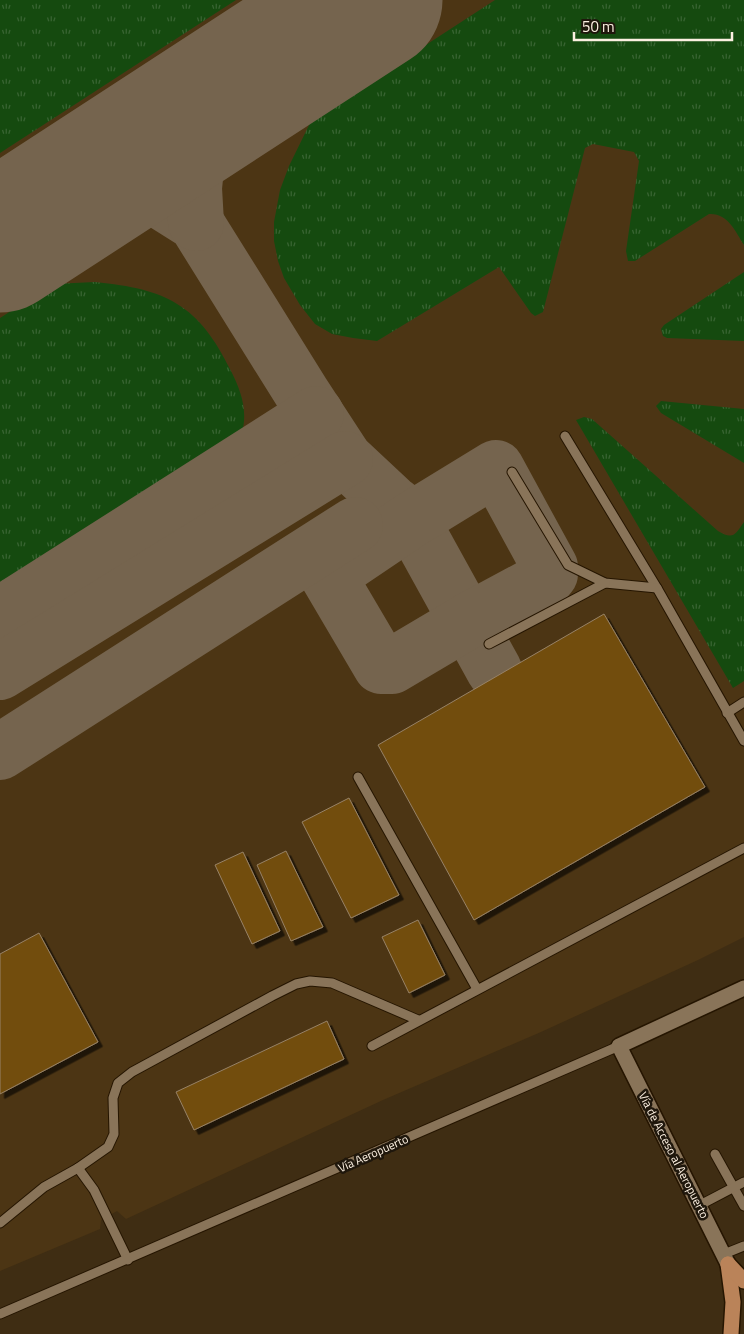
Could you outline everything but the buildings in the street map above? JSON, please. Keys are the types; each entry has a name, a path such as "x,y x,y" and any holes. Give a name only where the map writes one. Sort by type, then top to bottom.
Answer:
{"main road":[{"path":"726,1259 744,1281"},
{"path":"726,1259 733,1302 731,1334"}],"street":[{"name":"Vía Aeropuerto","path":"619,1046 744,988"},
{"name":"Vía de Acceso al Aeropuerto","path":"619,1046 726,1259"}],"lane":[{"path":"565,436 656,588 744,741"},
{"path":"512,472 568,565 605,583 656,588"},
{"path":"489,644 605,583"},
{"path":"727,713 744,702"},
{"path":"358,777 477,989"},
{"path":"372,1046 744,848"},
{"path":"0,1223 44,1187 78,1168 108,1147 114,1134 113,1098 118,1083 132,1072 296,984 310,981 332,984 418,1020"},
{"name":"Vía Aeropuerto","path":"0,1314 619,1046"},
{"path":"715,1154 744,1206"},
{"path":"78,1168 94,1190 128,1260"},
{"path":"700,1205 744,1182"},
{"path":"726,1259 744,1246"}],"shaded area":[{"path":"0,0 744,0 744,937 541,1032 383,1100 126,1219 117,1211 101,1220 100,1229 0,1271"}],"green space":[{"path":"0,0 236,0 0,153"},
{"path":"495,0 744,0 744,245 726,220 716,214 709,214 635,261 628,261 626,251 639,161 634,152 593,144 585,148 543,312 535,316 531,313 499,267 377,341 332,334 315,324 300,305 284,278 278,261 274,241 274,222 280,190 289,166 312,119"},
{"path":"744,272 744,341 667,338 663,336 661,329 664,325"},
{"path":"95,282 120,285 161,296 178,304 193,316 206,330 219,349 238,386 244,409 242,433 0,589 0,318 53,284"},
{"path":"661,401 744,409 744,463 661,413 656,406"},
{"path":"584,417 592,419 718,531 730,536 733,535 744,522 744,681 733,688 576,420"}],"taxiway":[{"path":"196,223 194,188 196,168 209,129 230,92"},
{"path":"66,199 112,192 144,194 161,201 196,223 345,459 391,502 409,516 494,670"},
{"path":"0,615 316,414"},
{"path":"0,672 345,459"},
{"path":"496,468 550,567 550,574 546,579 468,621 392,666 381,666 328,576 411,520 496,468"},
{"path":"0,752 355,525"}],"runway":[{"path":"0,242 372,0"}]}
